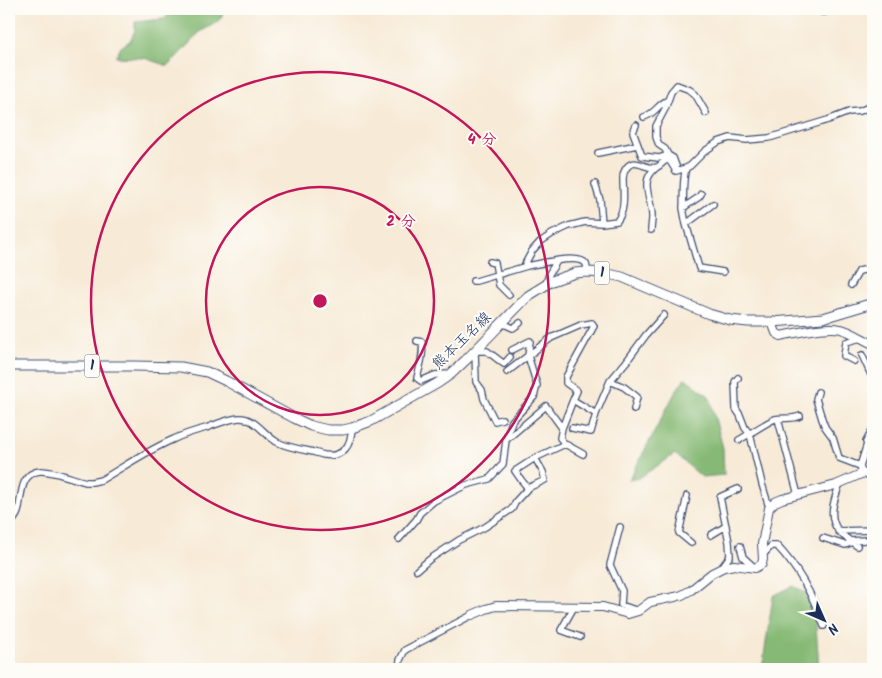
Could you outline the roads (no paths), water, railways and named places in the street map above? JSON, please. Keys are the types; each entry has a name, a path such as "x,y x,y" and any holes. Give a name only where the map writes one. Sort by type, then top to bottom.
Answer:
{"main road":[{"name":"熊本玉名線","path":"9,366 181,367 207,372 294,418 311,426 328,430 352,428 371,421 426,391 451,374 528,296 546,284 575,273 604,273 622,277 709,314 730,320 748,322 823,318 873,303"}],"street":[{"path":"823,12 833,9"},
{"path":"683,169 676,166 673,158 668,155 665,149 659,146 656,137 656,126 671,92 677,85 695,94 706,113"},
{"path":"644,117 649,116 668,100"},
{"path":"651,230 653,218 646,184 653,170 666,160 670,161 676,171 690,166 718,142 730,138 747,140 769,138 849,112 860,111 873,105"},
{"path":"636,125 633,132 642,156 659,158 668,155"},
{"path":"598,153 637,145"},
{"path":"527,266 525,264 532,251 540,242 552,234 569,226 585,222 617,221 623,210 623,174 626,168 634,163 653,168 657,167"},
{"path":"683,169 683,208 698,268 723,272"},
{"path":"595,184 600,200 602,222"},
{"path":"683,208 701,194"},
{"path":"686,224 713,204"},
{"path":"473,281 527,266 572,258 581,260 586,264 587,272"},
{"path":"546,284 549,274 557,261"},
{"path":"490,262 495,263 499,285 509,296"},
{"path":"851,285 859,272 873,268"},
{"path":"572,428 592,432 596,414 610,381 664,315"},
{"path":"772,322 776,333 781,336 804,330 840,329 873,344"},
{"path":"502,323 512,328 520,323"},
{"path":"507,372 551,338 581,325 592,323 594,326 566,377 566,382 577,391 562,428 560,438 565,444 582,454"},
{"path":"854,361 844,356 846,342 861,338"},
{"path":"417,341 422,342 423,346 417,378 421,381 435,374 451,374"},
{"path":"399,539 420,513 434,501 466,485 489,480 503,464 506,440 512,421 534,397 537,385 528,356 530,341 512,350"},
{"path":"502,419 495,421 484,399 482,390 476,382 475,351 488,351 504,364 510,357"},
{"path":"862,355 873,379"},
{"path":"738,378 735,382 736,409 744,428 750,434 762,484 768,504 771,506"},
{"path":"610,381 624,387 637,397 634,409"},
{"path":"818,392 816,399 822,419 833,438 839,458 861,470 873,473"},
{"path":"573,400 596,414"},
{"path":"506,440 546,406 562,428"},
{"path":"739,440 773,420 794,419 800,416"},
{"path":"9,525 18,513 24,483 27,478 40,471 86,482 101,480 175,438 225,421 241,418 249,420 272,438 289,447 325,455 334,455 345,450 349,445 352,428"},
{"path":"778,419 798,495"},
{"path":"399,669 400,660 405,650 472,615 496,606 603,607 628,614 638,611 650,602 676,598 682,595 722,567 734,565 755,568 762,564 762,544 767,514 771,506 782,499 840,483 861,470 866,442 873,429"},
{"path":"528,488 516,471 535,458 565,444"},
{"path":"417,570 430,559 512,509 516,501 528,488 545,480 535,458"},
{"path":"840,483 832,505 832,519 838,531 854,543"},
{"path":"722,567 730,556 720,497 738,489"},
{"path":"687,496 679,533 691,543"},
{"path":"711,535 726,526"},
{"path":"620,527 610,565 622,591 620,605 638,611"},
{"path":"838,531 873,530"},
{"path":"823,538 845,545 865,540"},
{"path":"740,546 743,557 755,568"},
{"path":"763,555 772,546 777,546 788,558 802,576 824,626"},
{"path":"574,607 561,630 580,637"}]}
